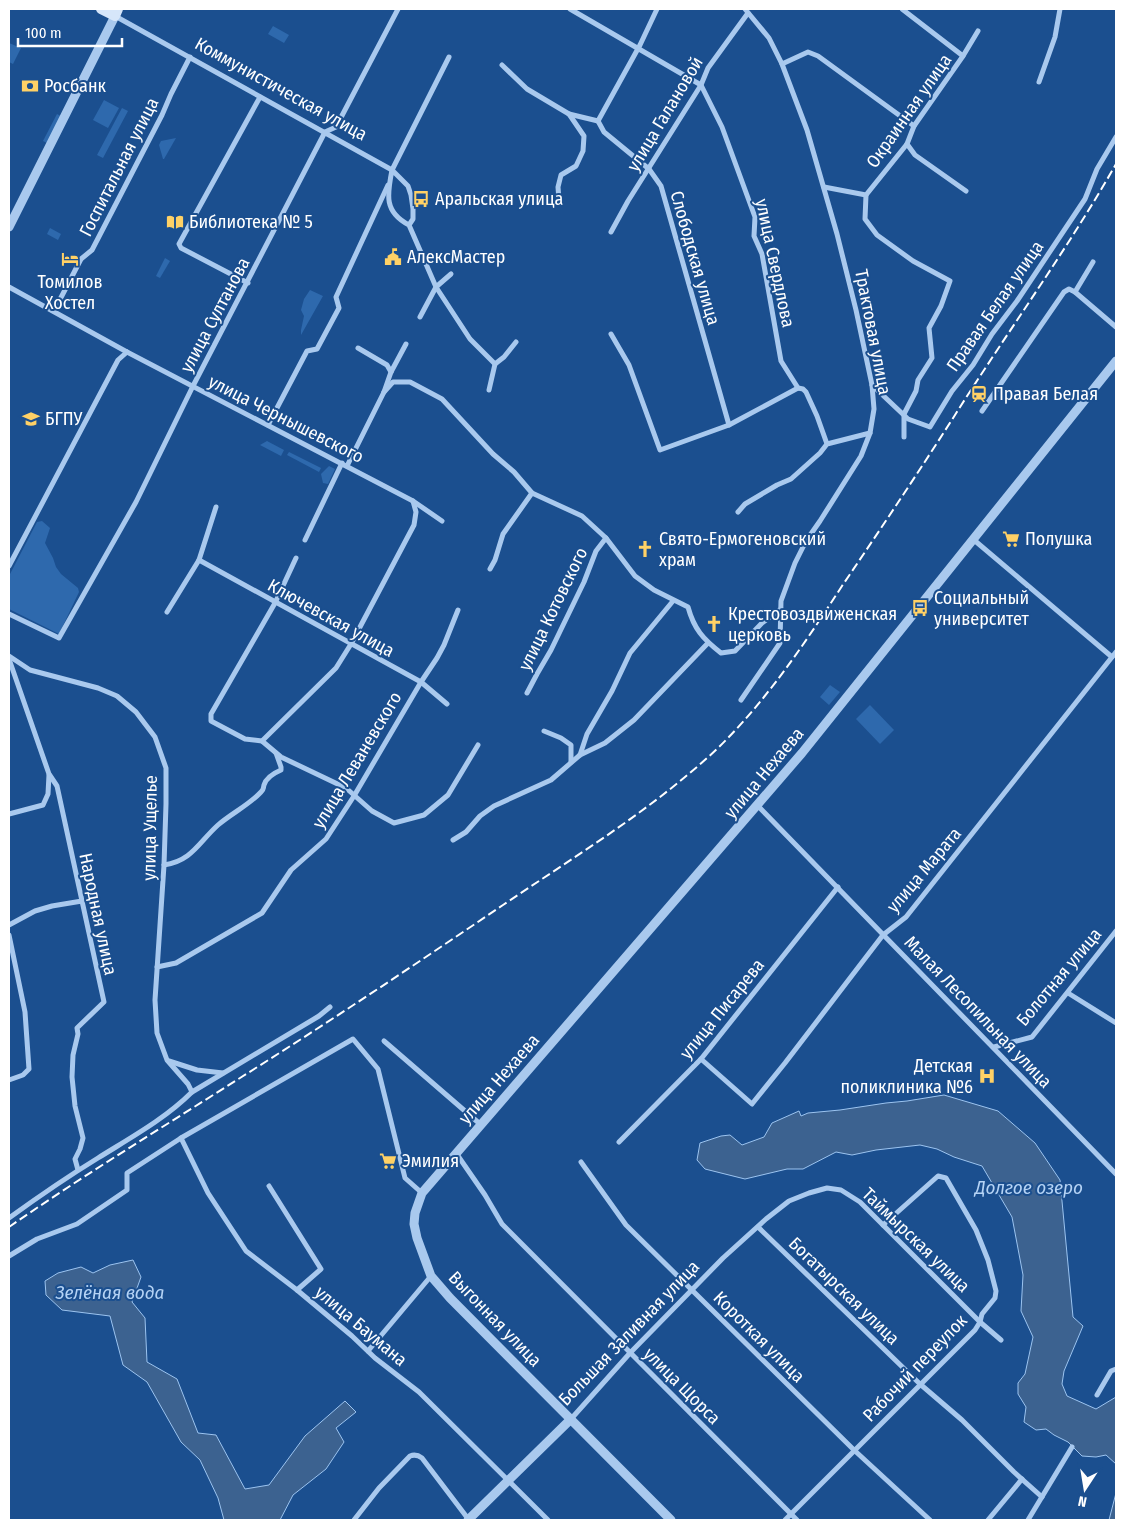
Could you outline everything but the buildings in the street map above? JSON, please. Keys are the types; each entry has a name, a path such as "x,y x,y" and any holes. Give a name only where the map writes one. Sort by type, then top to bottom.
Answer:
{"main road":[{"name":"Коммунистическая улица","path":"101,9 116,12"}],"street":[{"name":"улица Султанова","path":"9,614 59,638 136,502 325,132 336,127 398,9"},
{"path":"570,9 701,85"},
{"path":"502,65 527,89 569,114 598,121 638,49 657,9"},
{"path":"902,9 963,56"},
{"path":"1039,82 1055,37 1060,9"},
{"name":"Трактовая улица","path":"741,700 780,643 781,601 795,563 806,541 861,456 870,433 874,409 872,385 856,310 807,130 782,64 769,38 747,11"},
{"name":"улица Галановой","path":"611,232 701,85 708,68 747,11"},
{"name":"Коммунистическая улица","path":"116,12 190,57 392,170 408,186 413,209 413,219 409,225"},
{"path":"9,227 116,12"},
{"name":"Окраинная улица","path":"866,195 907,144 914,126 963,56 978,31"},
{"path":"782,64 808,52 818,56 914,126"},
{"name":"Госпитальная улица","path":"54,311 81,260 92,250 190,57"},
{"path":"449,57 392,170 389,205 393,214 400,221 409,225 436,287 470,339 495,364"},
{"name":"улица Свердлова","path":"701,85 722,128 755,217 754,236 762,254 781,361 798,388 806,392 827,444"},
{"path":"248,283 181,248 179,245 260,97"},
{"path":"560,200 558,187 561,175 576,166 583,151 584,136 569,114"},
{"name":"Слободская улица","path":"598,121 604,132 649,169 660,186 729,425"},
{"name":"Правая Белая улица","path":"872,385 908,418 930,427 952,391 973,365 992,334 1017,301 1085,199 1098,169 1116,137"},
{"path":"907,144 915,155 966,191"},
{"path":"268,425 307,351 317,349 339,308 336,296 390,182"},
{"path":"824,187 866,195 864,219 877,235 913,261 950,282 941,306 929,328 932,358 918,380 916,391 904,414 904,437"},
{"path":"1075,292 1092,262"},
{"path":"420,317 436,287 451,274"},
{"name":"улица Чернышевского","path":"9,287 127,352 413,501 442,521"},
{"path":"982,411 1064,292 1069,289 1075,292 1116,327"},
{"path":"611,334 629,365 660,450 729,425 798,388"},
{"path":"489,390 495,364 504,357 516,342"},
{"path":"305,540 384,392 391,372 406,344"},
{"path":"358,348 387,365 391,372"},
{"path":"9,566 118,360 127,352"},
{"name":"улица Нехаева","path":"422,1194 480,1124 758,806 838,710 1116,361"},
{"path":"384,392 393,382 410,382 442,399 493,454 514,472 532,493 582,516 606,538 635,576 654,590 688,607 692,621 704,639 721,653 735,651 762,623 781,609"},
{"path":"738,512 745,504 777,484 791,479 820,454 827,444 870,433"},
{"path":"490,569 504,534 532,493"},
{"path":"262,740 336,668 351,644 414,525 416,512 413,501"},
{"path":"167,612 199,560 216,506"},
{"name":"улица Котовского","path":"527,694 584,582 596,551 606,538"},
{"path":"974,540 1112,657"},
{"path":"296,558 275,603 211,714 210,721 245,739 262,740 281,756 346,788 372,810 394,824 424,815 448,795 478,745"},
{"name":"Ключевская улица","path":"199,560 421,682 447,704"},
{"path":"580,755 587,734 612,691 630,653 673,600"},
{"name":"улица Леваневского","path":"157,967 176,963 262,913 291,870 326,839 354,796 421,682 438,658 458,610"},
{"path":"453,840 466,832 480,816 494,806 551,780 580,755 605,743 634,720 708,643"},
{"name":"улица Марата","path":"701,1059 752,1104 883,934 906,917 1116,652"},
{"name":"Народная улица","path":"9,657 49,774 56,786 104,1002 77,1028 78,1034 73,1055 72,1077 75,1106 83,1138 75,1159 78,1170"},
{"name":"улица Ущелье","path":"9,657 30,670 98,688 117,696 136,712 156,737 166,768 164,865 155,1000 157,1033 167,1060 188,1084 192,1092"},
{"path":"544,731 561,738 571,745 571,762"},
{"path":"164,865 173,864 187,858 218,825 244,807 263,790 264,783 268,778 281,770 276,752"},
{"path":"9,814 43,805 48,794 49,774"},
{"name":"Малая Лесопильная улица","path":"758,806 1116,1174"},
{"name":"улица Писарева","path":"619,1142 701,1059 838,887"},
{"path":"9,925 34,911 82,901"},
{"name":"Болотная улица","path":"994,1047 1032,1037 1116,931"},
{"path":"9,935 25,1012 29,1069 23,1075 9,1080"},
{"path":"1068,993 1116,1023"},
{"path":"9,1218 53,1186 152,1124 179,1105 192,1092 320,1016 330,1007"},
{"path":"9,1256 37,1239 77,1224 127,1190 127,1174 181,1138 353,1039 378,1069 405,1178 422,1194"},
{"path":"384,1041 480,1124"},
{"path":"167,1060 197,1070 224,1073"},
{"name":"улица Баумана","path":"181,1138 208,1193 246,1251 297,1290 375,1358 419,1392 548,1520"},
{"name":"улица Щорса","path":"456,1153 486,1195 502,1224 797,1520"},
{"name":"Короткая улица","path":"581,1162 626,1225 854,1450 930,1520"},
{"name":"Рабочий переулок","path":"785,1520 975,1330 982,1314 995,1298 996,1291 988,1260 976,1230 946,1178 938,1176 884,1225"},
{"path":"269,1186 321,1270 297,1290"},
{"name":"Большая Заливная улица","path":"468,1520 571,1419 630,1353 723,1258 789,1200 827,1188"},
{"name":"Таймырская улица","path":"827,1188 841,1190 860,1202 980,1322 1001,1340"},
{"name":"Выгонная улица","path":"422,1194 415,1213 414,1224 431,1276 450,1298 670,1520"},
{"name":"Богатырская улица","path":"758,1227 920,1384 962,1420 1042,1496"},
{"path":"368,1351 431,1276"},
{"path":"1096,1395 1111,1371 1116,1369"},
{"path":"1028,1520 1072,1447"},
{"path":"354,1520 379,1488 410,1456 418,1455 468,1520"},
{"path":"988,1520 1022,1479"}],"shaded area":[{"path":"273,26 289,35 284,43 268,34"},
{"path":"9,43 21,48 13,64 9,62"},
{"path":"104,100 119,108 108,128 93,120"},
{"path":"122,108 128,111 103,158 97,155"},
{"path":"57,114 61,116 47,143 43,141"},
{"path":"176,138 163,159 159,145 161,141"},
{"path":"50,228 61,234 58,240 47,234"},
{"path":"165,258 170,261 160,278 156,276"},
{"path":"310,290 323,296 301,335 304,316 301,310 304,299"},
{"path":"267,441 284,450 281,456 260,445"},
{"path":"289,452 321,468 319,472 287,455"},
{"path":"329,466 335,469 328,484 323,483 321,474"},
{"path":"42,521 50,528 45,543 56,567 61,574 78,588 79,592 59,634 9,609 9,576 37,522"},
{"path":"830,685 840,692 829,705 820,697"},
{"path":"870,705 894,730 880,744 856,719"}],"water":[{"name":"Долгое озеро","path":"944,1095 998,1111 1035,1143 1060,1180 1073,1317 1083,1326 1064,1371 1062,1384 1067,1396 1096,1409 1116,1397 1116,1464 1106,1455 1096,1457 1082,1456 1068,1442 1046,1429 1036,1430 1024,1422 1026,1407 1018,1394 1018,1383 1025,1374 1033,1337 1021,1311 1023,1275 1012,1217 982,1166 937,1149 920,1145 852,1155 836,1152 803,1169 787,1169 745,1179 705,1169 697,1160 700,1143 730,1135 742,1145 764,1137 772,1123 799,1111 801,1116 808,1113"},
{"name":"Зелёная вода","path":"133,1260 141,1277 132,1302 145,1318 147,1362 177,1379 198,1433 216,1435 245,1489 269,1485 305,1436 345,1401 356,1412 336,1428 344,1442 326,1469 293,1495 280,1520 224,1520 218,1498 200,1460 181,1442 147,1382 123,1365 110,1316 62,1310 46,1295 45,1281 58,1273 81,1267 93,1273 110,1265"},
{"path":"1116,1493 1116,1520 1109,1520"}],"railway":[{"path":"9,1227 405,971 586,849 641,811 718,748 769,691 814,629 1058,259 1116,164"}],"place":[{"name":"Росбанк","path":"30,86"},
{"name":"Аральская улица","path":"421,199"},
{"name":"Библиотека № 5","path":"175,222"},
{"name":"АлексМастер","path":"393,257"},
{"name":"Томилов Хостел","path":"70,259"},
{"name":"Правая Белая","path":"979,394"},
{"name":"БГПУ","path":"31,419"},
{"name":"Полушка","path":"1011,539"},
{"name":"Свято-Ермогеновский храм","path":"645,549"},
{"name":"Социальный университет","path":"920,608"},
{"name":"Крестовоздвиженская церковь","path":"714,624"},
{"name":"Детская поликлиника №6","path":"987,1076"},
{"name":"Эмилия","path":"388,1161"}]}
